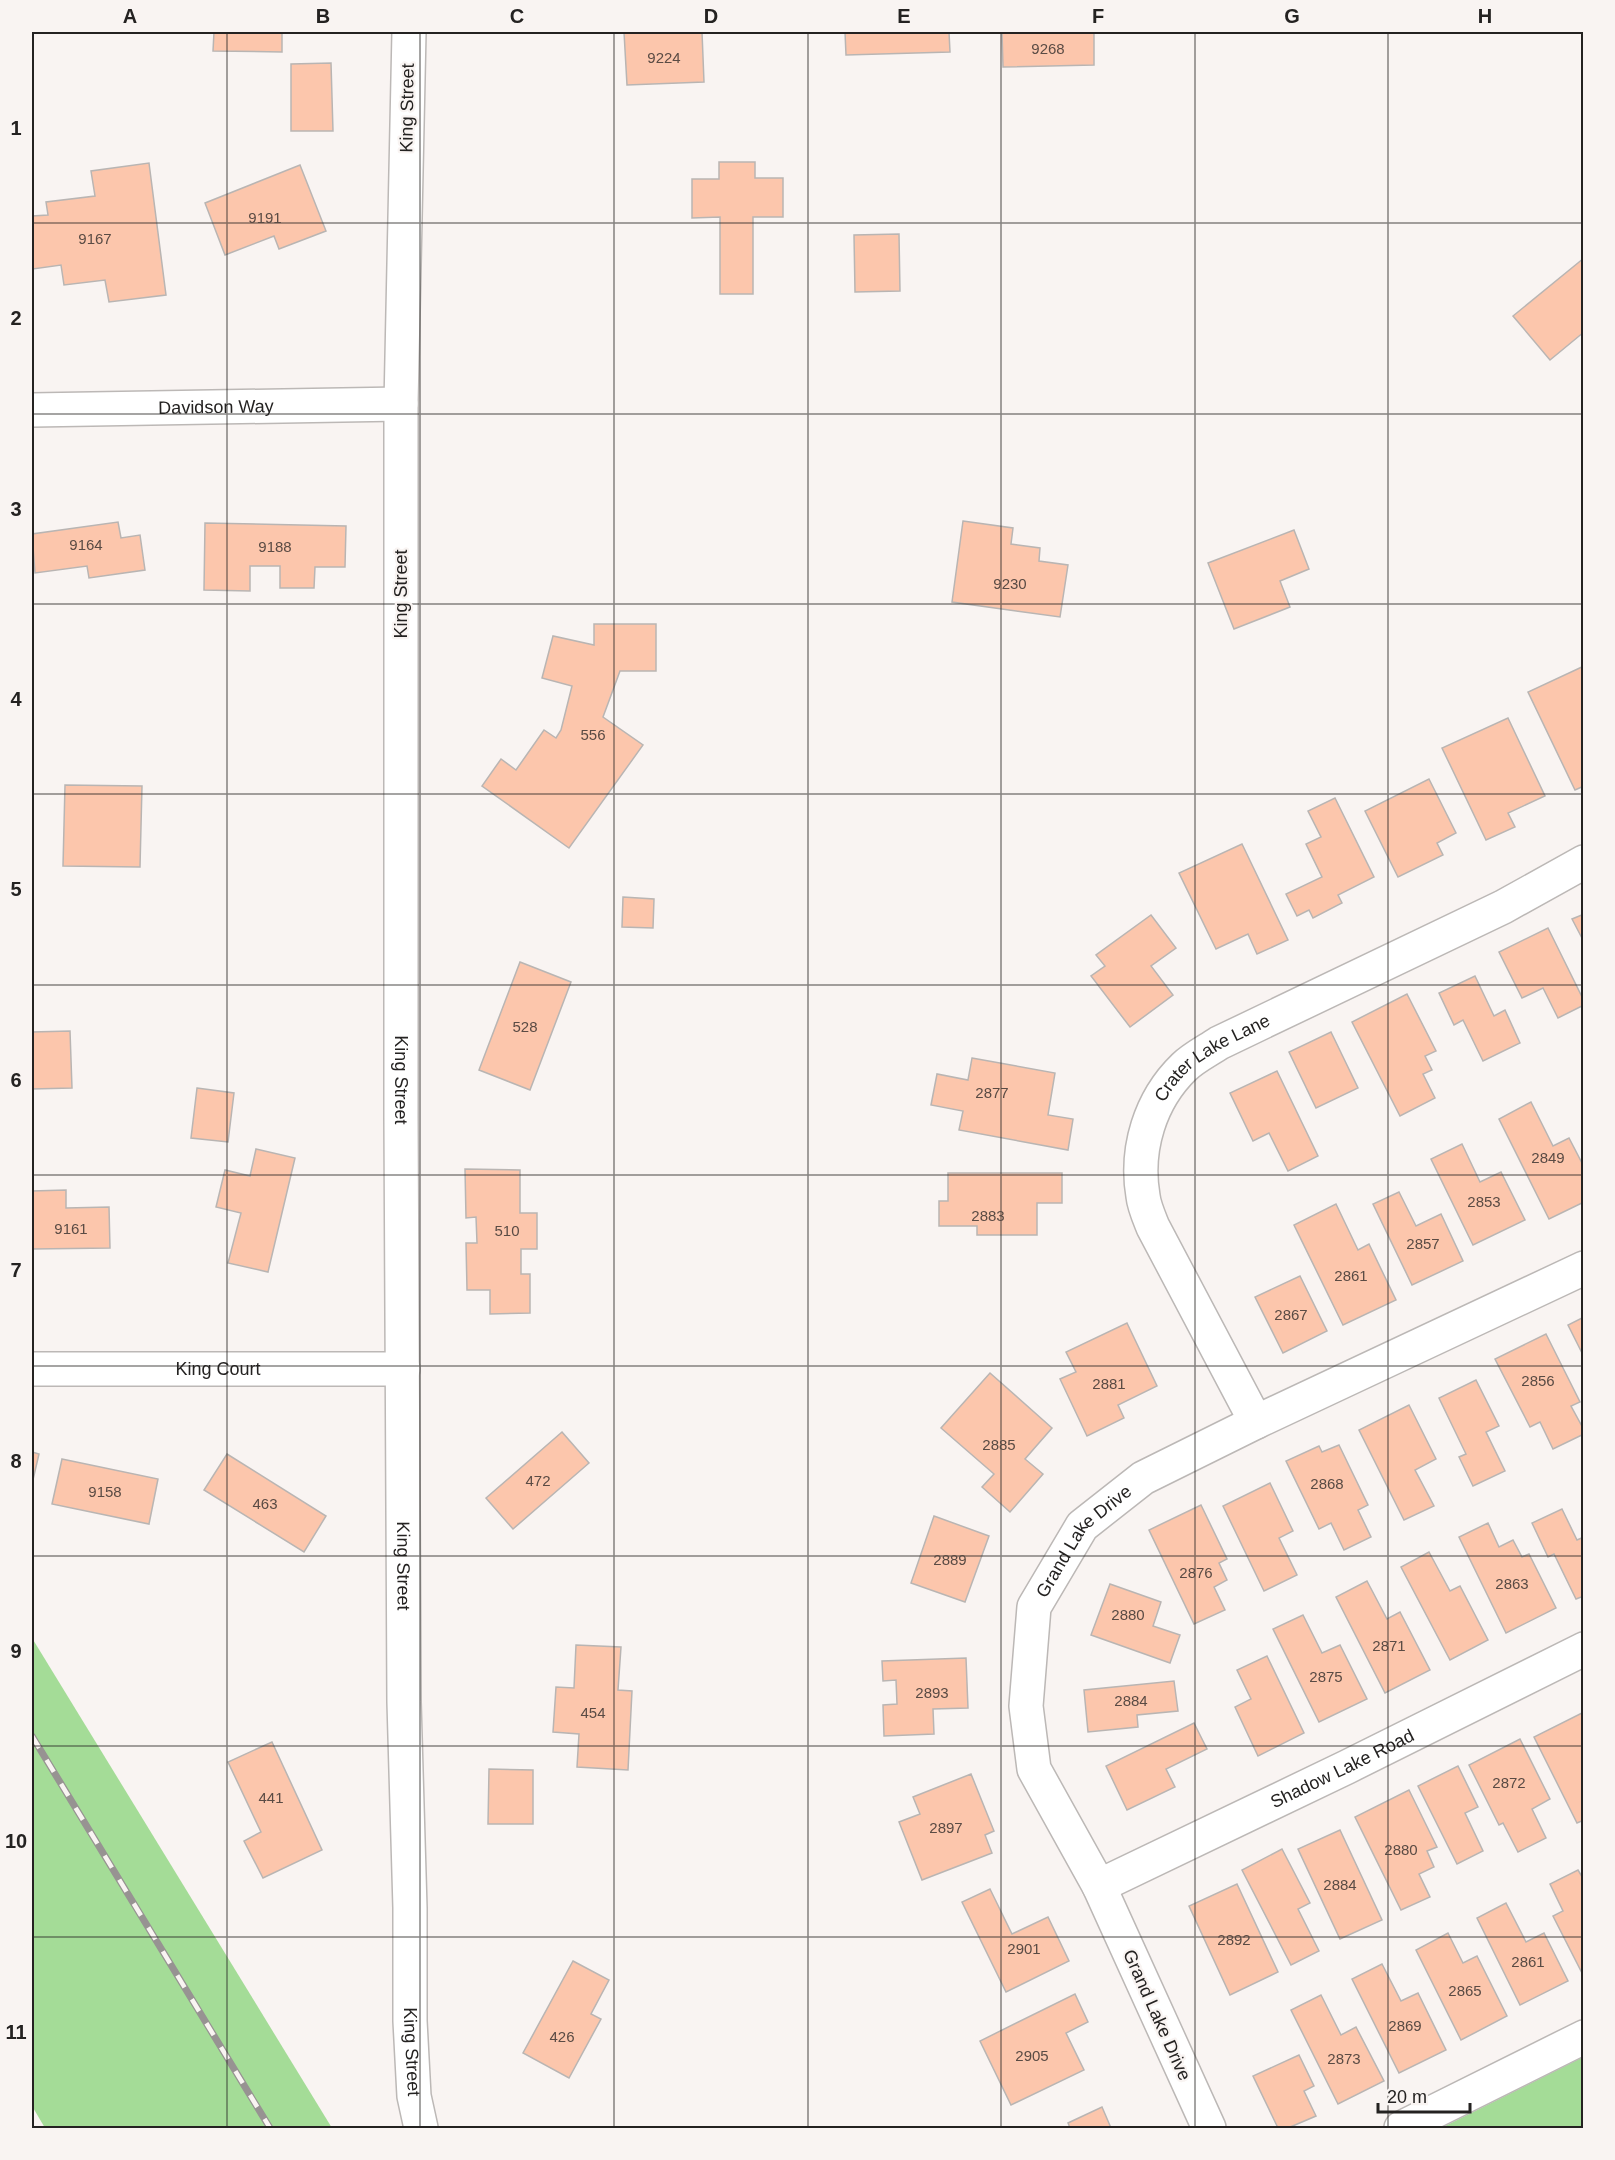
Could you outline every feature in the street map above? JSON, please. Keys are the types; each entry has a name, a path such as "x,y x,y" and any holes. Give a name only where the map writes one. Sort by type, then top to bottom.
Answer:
{"street":[{"name":"King Street","path":"409,32 401,405 404,1702 410,1908 410,2021 414,2096 421,2128"},
{"name":"Davidson Way","path":"32,410 401,405"},
{"name":"Crater Lake Lane","path":"1256,1422 1153,1227 1143,1197 1140,1161 1146,1130 1162,1093 1185,1066 1219,1043 1503,907 1584,862"},
{"name":"Grand Lake Drive","path":"1209,2128 1099,1886 1034,1769 1026,1706 1034,1607 1082,1526 1143,1478 1256,1422 1584,1268"},
{"name":"King Court","path":"32,1369 404,1369"},
{"name":"Shadow Lake Road","path":"1099,1886 1347,1767 1584,1649"},
{"path":"1401,2128 1584,2037"}],"green space":[{"path":"32,1638 332,2128 45,2128 32,2106"},
{"path":"1583,2057 1583,2128 1441,2128"}],"building":[{"path":"214,32 282,32 282,52 213,51"},
{"path":"624,32 702,32 704,82 627,85"},
{"path":"845,32 949,32 950,52 846,55"},
{"path":"1002,32 1094,32 1094,65 1003,67"},
{"path":"331,63 333,131 291,131 291,64"},
{"path":"719,162 755,162 755,178 783,178 783,217 753,217 753,294 720,294 720,217 692,218 692,179 719,179"},
{"path":"149,163 166,295 109,302 105,280 64,285 61,265 33,269 32,216 48,215 46,202 95,196 91,171"},
{"path":"300,165 326,231 279,249 274,236 225,255 205,203"},
{"path":"899,234 900,291 855,292 854,235"},
{"path":"1584,258 1584,332 1550,360 1513,316"},
{"path":"963,521 1013,528 1011,544 1040,548 1039,561 1068,565 1060,617 952,602"},
{"path":"118,522 121,538 140,535 145,570 89,578 87,566 35,573 32,534"},
{"path":"205,523 346,526 345,567 315,567 314,588 280,588 280,566 250,566 250,591 204,590"},
{"path":"1294,530 1309,569 1280,581 1290,607 1234,629 1208,563"},
{"path":"594,624 656,624 656,671 620,671 603,717 643,745 569,848 482,786 501,759 516,770 544,730 556,738 561,730 572,686 542,678 553,636 594,645"},
{"path":"1584,666 1584,786 1575,790 1528,692"},
{"path":"1508,718 1545,796 1508,813 1515,827 1486,840 1442,748"},
{"path":"1429,779 1456,833 1437,843 1443,855 1398,877 1365,811"},
{"path":"65,785 142,786 140,867 63,866"},
{"path":"1335,798 1374,877 1338,895 1342,903 1313,918 1309,910 1297,916 1286,894 1322,877 1306,844 1321,837 1308,811"},
{"path":"1242,844 1288,940 1257,954 1248,934 1216,949 1179,873"},
{"path":"623,897 654,899 653,928 622,927"},
{"path":"1584,914 1584,942 1572,919"},
{"path":"1151,915 1176,948 1151,966 1173,995 1130,1027 1091,976 1105,966 1096,955"},
{"path":"1548,928 1584,1001 1584,1005 1558,1018 1543,988 1522,998 1499,952"},
{"path":"520,962 571,982 530,1090 479,1070"},
{"path":"1475,976 1494,1016 1505,1010 1520,1043 1483,1061 1463,1020 1454,1025 1439,993"},
{"path":"1407,994 1436,1051 1425,1056 1432,1070 1423,1074 1435,1098 1400,1116 1352,1022"},
{"path":"70,1031 72,1088 32,1089 32,1032"},
{"path":"1331,1032 1358,1088 1316,1108 1289,1052"},
{"path":"972,1058 1055,1073 1048,1115 1073,1119 1068,1150 959,1130 963,1111 931,1105 937,1074 968,1080"},
{"path":"1277,1071 1318,1156 1288,1171 1269,1133 1253,1141 1230,1093"},
{"path":"197,1088 234,1093 228,1142 191,1138"},
{"path":"1531,1102 1553,1146 1569,1138 1584,1167 1584,1202 1549,1219 1499,1119"},
{"path":"1462,1144 1480,1182 1501,1172 1525,1220 1473,1245 1431,1159"},
{"path":"256,1149 295,1158 268,1272 228,1263 241,1213 216,1207 225,1170 250,1176"},
{"path":"465,1169 520,1170 520,1213 537,1213 537,1249 521,1249 521,1274 530,1274 530,1313 490,1314 490,1290 467,1290 466,1243 477,1243 476,1217 466,1218"},
{"path":"948,1173 1062,1173 1062,1203 1037,1203 1037,1235 977,1235 977,1226 939,1226 939,1201 948,1201"},
{"path":"66,1190 66,1208 109,1207 110,1248 32,1249 32,1191"},
{"path":"1399,1192 1416,1226 1441,1214 1463,1261 1412,1285 1373,1204"},
{"path":"1336,1204 1358,1250 1369,1244 1396,1300 1343,1325 1294,1225"},
{"path":"1300,1276 1327,1331 1283,1353 1255,1297"},
{"path":"1584,1317 1584,1357 1568,1325"},
{"path":"1127,1323 1157,1386 1118,1405 1124,1418 1087,1436 1060,1379 1076,1372 1066,1352"},
{"path":"1546,1334 1580,1402 1571,1406 1584,1430 1584,1434 1553,1449 1540,1422 1530,1427 1495,1359"},
{"path":"990,1373 1052,1428 1025,1459 1043,1474 1010,1512 982,1487 994,1474 941,1428"},
{"path":"1476,1380 1499,1426 1486,1432 1505,1471 1473,1486 1459,1457 1466,1454 1439,1398"},
{"path":"1409,1405 1436,1459 1415,1470 1434,1506 1404,1520 1359,1430"},
{"path":"562,1432 589,1463 513,1529 486,1498"},
{"path":"1339,1445 1368,1505 1358,1510 1371,1537 1344,1550 1331,1523 1319,1529 1286,1461 1319,1446 1322,1452"},
{"path":"32,1452 39,1454 32,1484"},
{"path":"227,1454 326,1516 304,1552 204,1490"},
{"path":"62,1459 158,1479 149,1524 52,1504"},
{"path":"1270,1483 1293,1531 1279,1538 1297,1575 1264,1591 1223,1506"},
{"path":"1201,1505 1227,1559 1219,1563 1227,1580 1214,1587 1225,1610 1194,1624 1149,1530"},
{"path":"1562,1509 1577,1540 1584,1537 1584,1596 1576,1599 1554,1554 1548,1557 1532,1523"},
{"path":"934,1516 989,1536 965,1602 911,1583"},
{"path":"1488,1523 1499,1547 1513,1540 1522,1557 1529,1554 1556,1608 1506,1633 1459,1537"},
{"path":"1429,1552 1450,1591 1460,1586 1488,1640 1450,1660 1401,1567"},
{"path":"1367,1581 1387,1619 1400,1612 1430,1670 1385,1693 1336,1597"},
{"path":"1110,1584 1161,1602 1153,1626 1180,1635 1170,1663 1091,1635"},
{"path":"1303,1615 1322,1653 1340,1645 1367,1699 1319,1722 1273,1629"},
{"path":"576,1645 621,1647 618,1690 632,1691 628,1770 577,1767 579,1734 553,1732 556,1687 574,1688"},
{"path":"1267,1656 1304,1733 1258,1756 1235,1707 1251,1699 1237,1670"},
{"path":"966,1658 968,1708 933,1709 934,1734 884,1736 883,1705 897,1704 896,1680 883,1681 882,1661"},
{"path":"1174,1681 1178,1711 1137,1715 1138,1727 1088,1732 1084,1690"},
{"path":"1582,1713 1584,1820 1577,1823 1534,1737"},
{"path":"1194,1723 1207,1749 1166,1769 1175,1787 1127,1810 1106,1766"},
{"path":"1520,1739 1550,1799 1532,1809 1546,1838 1518,1852 1503,1823 1499,1825 1469,1765"},
{"path":"272,1742 322,1850 263,1878 244,1841 261,1832 228,1762"},
{"path":"1458,1766 1478,1807 1465,1813 1483,1851 1457,1864 1418,1786"},
{"path":"489,1769 533,1770 533,1824 488,1824"},
{"path":"971,1774 994,1831 985,1835 992,1853 922,1880 899,1822 920,1814 913,1797"},
{"path":"1409,1790 1437,1847 1427,1851 1434,1867 1419,1874 1430,1897 1401,1910 1355,1817"},
{"path":"1340,1830 1382,1920 1340,1939 1298,1849"},
{"path":"1282,1849 1310,1903 1298,1909 1319,1951 1291,1965 1242,1870"},
{"path":"1578,1870 1584,1880 1584,1977 1553,1916 1563,1911 1550,1884"},
{"path":"1237,1884 1278,1972 1230,1995 1189,1906"},
{"path":"990,1889 1012,1934 1048,1917 1069,1961 1006,1992 962,1902"},
{"path":"1506,1903 1526,1942 1544,1933 1568,1981 1520,2005 1477,1918"},
{"path":"1448,1933 1463,1963 1477,1956 1507,2016 1461,2040 1416,1950"},
{"path":"573,1961 609,1980 591,2014 601,2019 569,2078 523,2053"},
{"path":"1382,1964 1401,2001 1418,1993 1446,2050 1399,2073 1352,1979"},
{"path":"1075,1994 1088,2022 1066,2033 1084,2070 1011,2105 980,2041"},
{"path":"1321,1995 1341,2035 1356,2027 1384,2081 1338,2104 1291,2010"},
{"path":"1299,2055 1314,2086 1304,2091 1316,2116 1288,2128 1278,2128 1253,2076"},
{"path":"1102,2107 1111,2128 1070,2128 1068,2123"}],"railway":[{"path":"32,1736 270,2128"}]}
